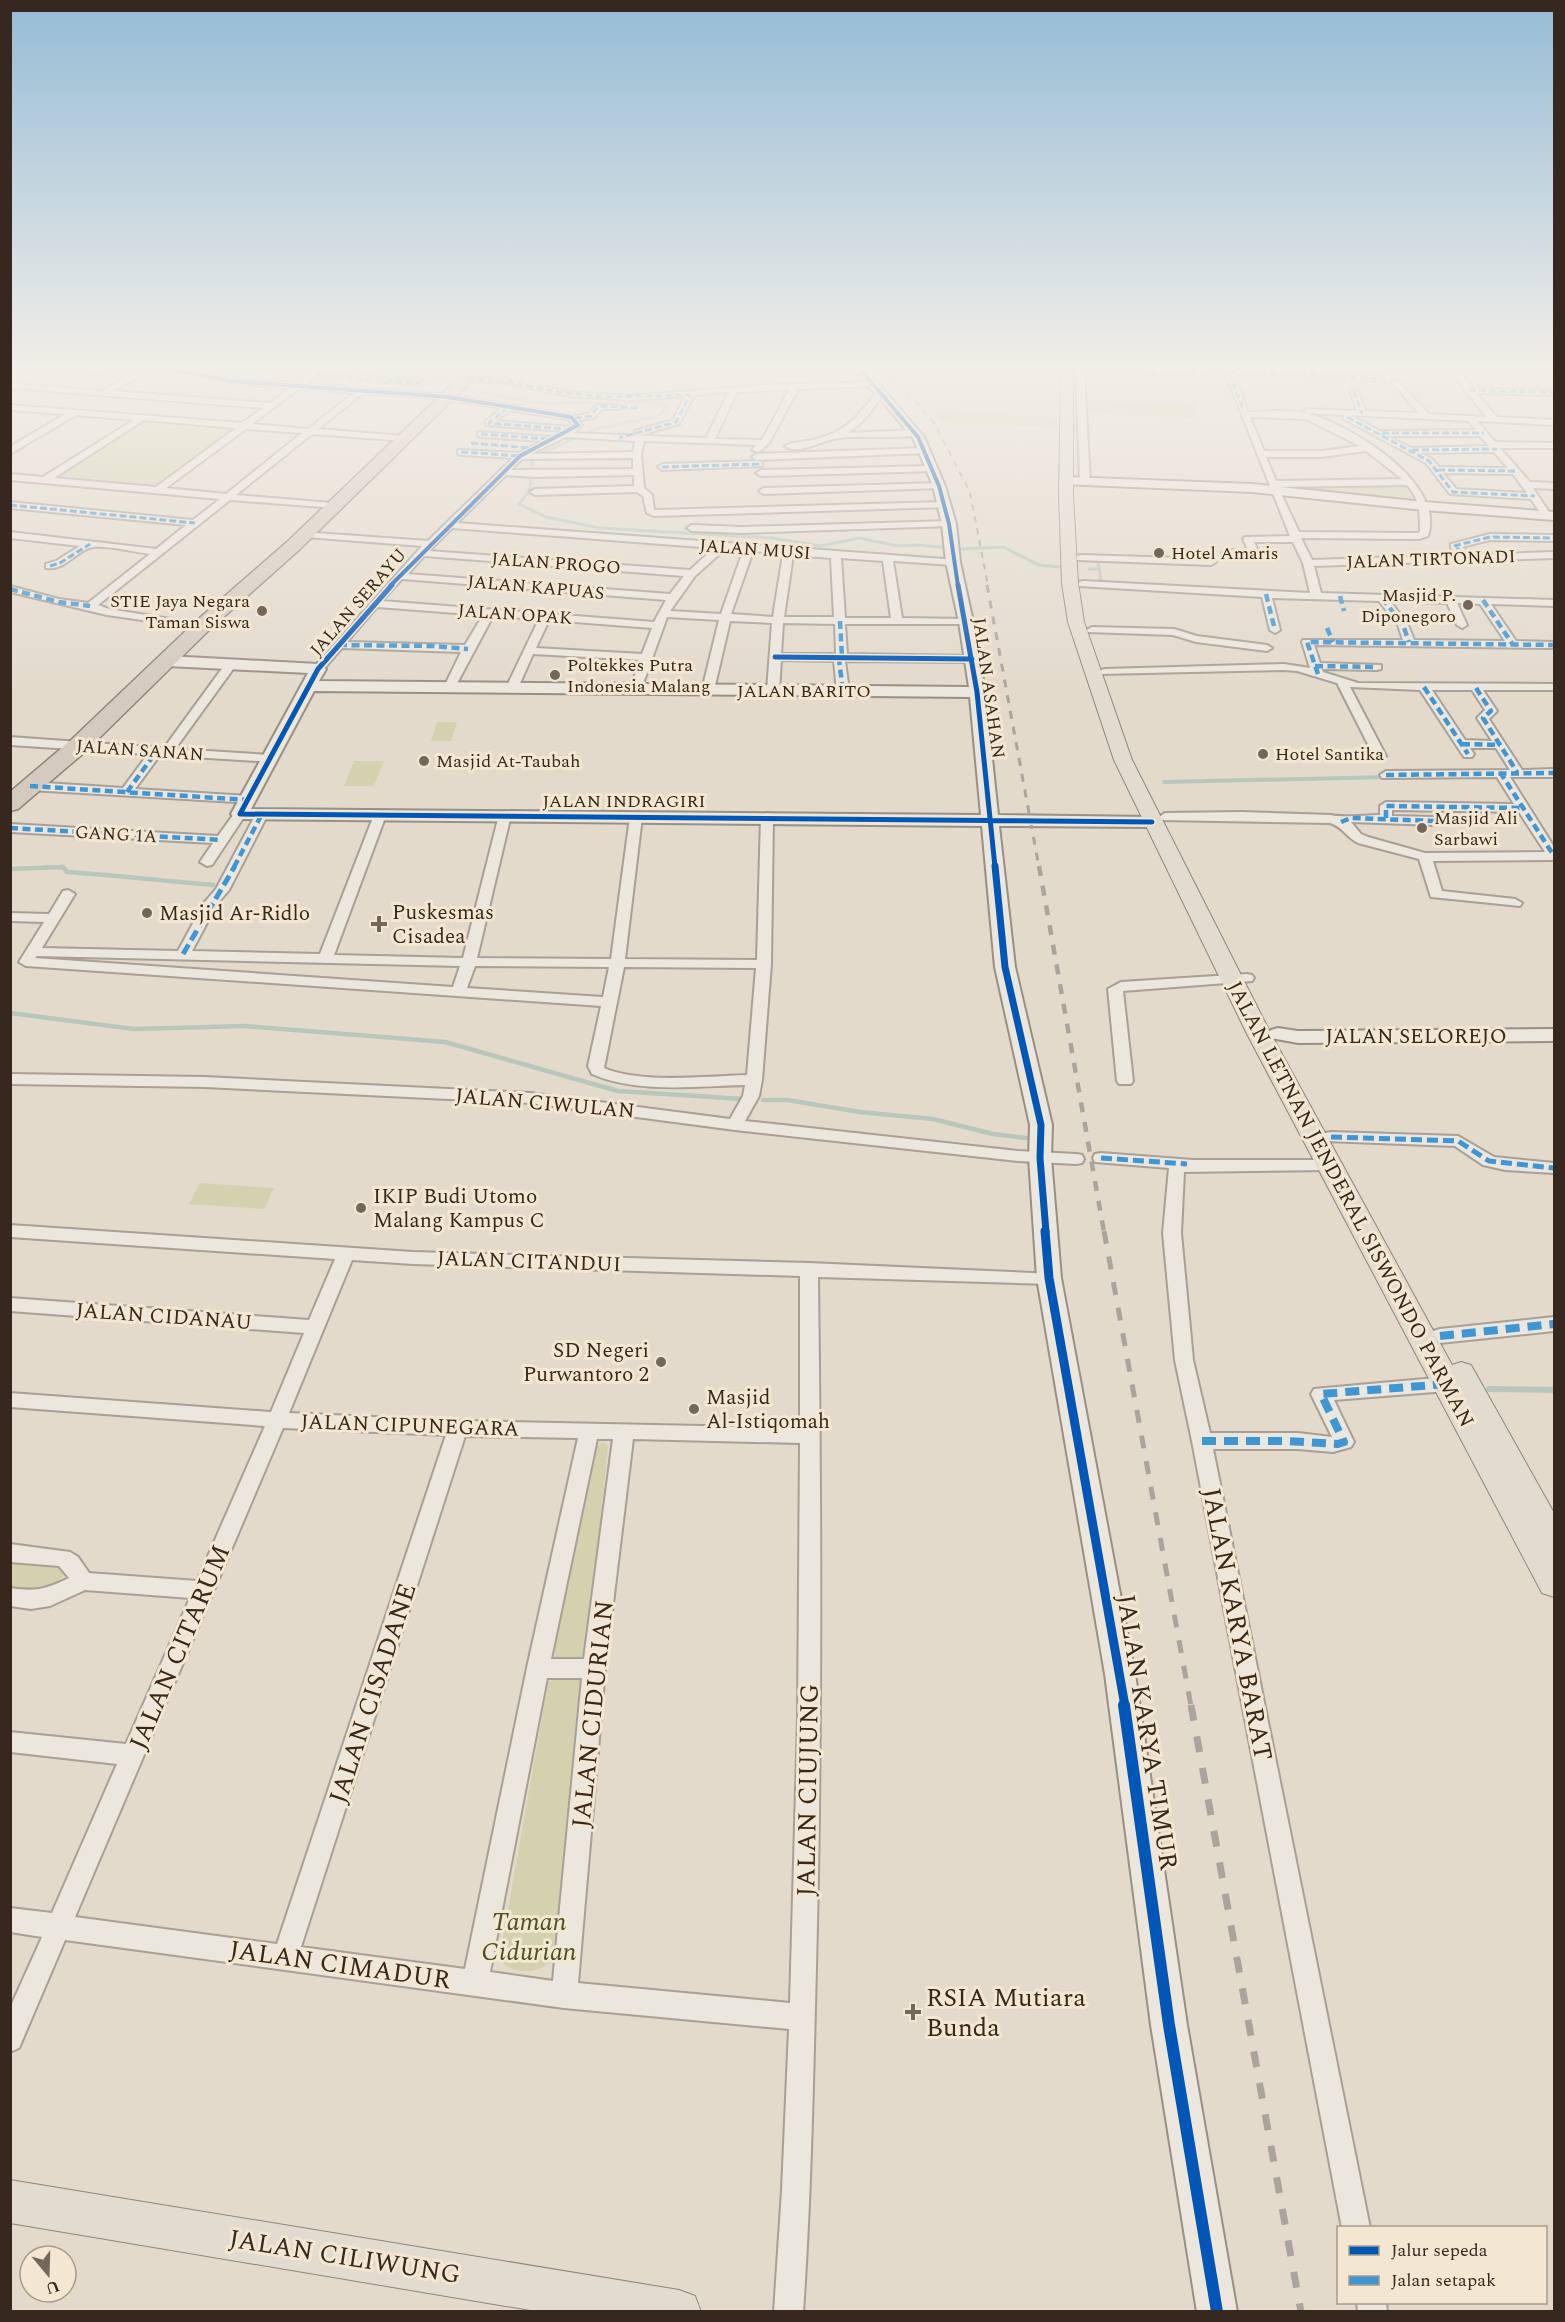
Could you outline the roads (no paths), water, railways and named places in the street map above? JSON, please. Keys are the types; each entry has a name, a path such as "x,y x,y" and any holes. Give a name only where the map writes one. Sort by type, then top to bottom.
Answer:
{"highway":[{"path":"10,804 78,746 201,627 363,477"}],"main road":[{"path":"1076,479 1086,625 1123,760 1159,820"},
{"path":"1076,479 1070,583 1159,820"},
{"name":"JALAN LETNAN JENDERAL SISWONDO PARMAN","path":"1159,820 1239,978 1329,1165 1554,1583"},
{"name":"JALAN LETNAN JENDERAL SISWONDO PARMAN","path":"1239,978 1278,1034 1331,1137 1554,1541"},
{"name":"JALAN CILIWUNG","path":"10,2201 559,2290 679,2312"}],"street":[{"path":"14,477 332,506"},
{"path":"45,480 49,477"},
{"path":"158,490 175,477"},
{"path":"90,606 252,477"},
{"name":"JALAN SERAYU","path":"308,686 318,669 374,603 420,554 499,477"},
{"path":"638,477 639,489"},
{"path":"761,477 771,529"},
{"name":"JALAN ASAHAN","path":"935,477 949,524 952,553 972,659 1005,968 1040,1145"},
{"path":"1269,477 1308,563 1316,595"},
{"path":"1227,553 1254,553 1248,538 1419,536 1425,534 1424,506 1421,497 1406,477"},
{"path":"1443,477 1453,492 1535,496"},
{"path":"1520,477 1550,516"},
{"path":"1076,479 1273,487 1411,482"},
{"path":"764,492 939,486"},
{"path":"1527,486 1554,486"},
{"path":"1273,487 1424,506 1550,516"},
{"path":"535,492 639,489 647,495 651,511 654,513 945,505"},
{"path":"10,505 195,523"},
{"path":"692,528 771,529 949,524"},
{"name":"JALAN MUSI","path":"450,525 888,559 952,553"},
{"path":"307,531 433,542"},
{"path":"10,535 160,552"},
{"path":"1470,558 1454,546 1490,537 1554,538"},
{"path":"50,566 60,563 90,544"},
{"path":"636,690 657,625 672,597 691,573 723,546"},
{"path":"708,690 725,618 749,548"},
{"path":"773,691 778,620 788,552"},
{"name":"JALAN PROGO","path":"420,554 691,573"},
{"path":"836,555 843,692"},
{"name":"JALAN TIRTONADI","path":"1308,563 1554,555"},
{"path":"1081,558 1211,562"},
{"path":"888,559 897,622"},
{"name":"JALAN KAPUAS","path":"400,576 672,597"},
{"path":"1083,584 1266,594 1554,603"},
{"path":"10,589 59,602 90,606 107,612 201,627"},
{"path":"1266,594 1275,630"},
{"path":"1340,596 1344,612"},
{"path":"1382,598 1403,625 1409,642"},
{"path":"1450,599 1462,625"},
{"path":"1483,600 1513,645"},
{"name":"JALAN OPAK","path":"374,603 657,625"},
{"path":"450,687 468,649 490,612"},
{"path":"662,614 778,620 966,622"},
{"path":"512,688 545,617"},
{"path":"1086,625 1174,632 1196,639 1267,648"},
{"path":"1327,628 1333,642"},
{"path":"1554,645 1307,642 1316,670 1342,683 1368,687 1554,687"},
{"path":"339,645 434,646 468,649"},
{"path":"530,651 645,657"},
{"path":"775,657 972,659"},
{"path":"168,661 318,669"},
{"path":"127,792 230,665"},
{"path":"1104,672 1284,667 1316,670 1377,667"},
{"path":"1342,683 1380,756"},
{"path":"207,862 244,807 308,686"},
{"name":"JALAN BARITO","path":"308,686 977,692"},
{"path":"1424,687 1465,749 1500,745"},
{"path":"1476,688 1491,711 1483,718 1517,772"},
{"name":"JALAN SANAN","path":"10,741 270,759"},
{"path":"1386,775 1554,773"},
{"path":"1501,774 1554,856"},
{"path":"30,786 127,792 244,807"},
{"path":"1386,818 1386,806 1525,808"},
{"name":"JALAN INDRAGIRI","path":"244,807 261,814 1159,820"},
{"path":"183,954 211,903 222,890 261,814"},
{"path":"303,981 320,958 380,815"},
{"path":"459,991 469,962 506,815"},
{"path":"1159,820 1242,816 1331,819 1341,822 1356,837 1363,840 1425,857 1554,856"},
{"path":"636,817 617,964 596,1066 597,1071 605,1076 632,1080 754,1080"},
{"path":"735,1125 751,1096 754,1080 764,964 767,817"},
{"path":"1341,822 1351,818 1434,821"},
{"name":"GANG 1A","path":"10,828 222,840"},
{"path":"1425,857 1436,894 1515,903"},
{"path":"68,894 26,962 610,1002"},
{"path":"10,917 53,918"},
{"path":"32,952 469,962 764,964"},
{"path":"1125,1081 1115,989 1121,986 1239,978"},
{"name":"JALAN SELOREJO","path":"1278,1034 1298,1037 1554,1035"},
{"name":"JALAN CIWULAN","path":"10,1079 205,1082 530,1098 735,1125 1040,1145 1076,1160"},
{"path":"1331,1137 1458,1141 1471,1148 1479,1157 1490,1162 1554,1168"},
{"name":"JALAN KARYA TIMUR","path":"1040,1145 1049,1278 1120,1674 1169,2025 1217,2312"},
{"path":"1101,1158 1187,1164 1329,1165"},
{"name":"JALAN KARYA BARAT","path":"1187,1164 1176,1170 1172,1233 1184,1360 1202,1441 1356,2226"},
{"name":"JALAN CITANDUI","path":"10,1231 345,1254 1049,1278"},
{"name":"JALAN CITARUM","path":"10,2038 317,1327 345,1254"},
{"name":"JALAN CIUJUNG","path":"788,2312 800,2118 806,1894 811,1436 809,1269"},
{"name":"JALAN CIDANAU","path":"10,1305 317,1327"},
{"path":"1440,1336 1554,1324"},
{"path":"1202,1441 1299,1441 1329,1445 1342,1443 1344,1442 1322,1394 1447,1384"},
{"name":"JALAN CIPUNEGARA","path":"10,1400 277,1420 589,1432 811,1436"},
{"name":"JALAN CISADANE","path":"285,1957 458,1428"},
{"path":"475,1982 538,1668 589,1432"},
{"name":"JALAN CIDURIAN","path":"564,1995 594,1669 624,1433"},
{"path":"10,1553 63,1558 71,1563 83,1581"},
{"path":"10,1597 31,1600 50,1597 83,1581 202,1590"},
{"path":"538,1668 594,1669"},
{"path":"10,1742 132,1755"},
{"name":"JALAN CIMADUR","path":"10,1920 564,1995 802,2017"}],"waterway":[{"path":"531,477 530,490 519,504 546,517 600,528 772,538 821,546 859,538 898,546 918,545 960,549 1003,547 1039,565 1060,567"},
{"path":"1098,561 1101,581"},
{"path":"1089,569 1099,569"},
{"path":"1164,782 1388,777"},
{"path":"46,867 63,867"},
{"path":"10,869 63,867"},
{"path":"63,867 67,872 213,885"},
{"path":"10,1013 134,1029 245,1026 445,1042 618,1091 743,1099"},
{"path":"763,1100 787,1100 860,1112 933,1119 993,1134 1034,1139"},
{"path":"1489,1389 1554,1390"}],"railway":[{"path":"962,477 970,492 988,586"},
{"path":"987,585 1039,867"},
{"path":"1039,866 1104,1232"},
{"path":"1104,1231 1191,1706"},
{"path":"1191,1705 1301,2312"}],"place":[{"name":"Hotel Amaris","path":"1159,553"},
{"name":"Masjid P. Diponegoro","path":"1468,605"},
{"name":"STIE Jaya Negara Taman Siswa","path":"262,611"},
{"name":"Poltekkes Putra Indonesia Malang","path":"555,675"},
{"name":"Hotel Santika","path":"1263,754"},
{"name":"Masjid At-Taubah","path":"424,761"},
{"name":"Masjid Ali Sarbawi","path":"1422,828"},
{"name":"Masjid Ar-Ridlo","path":"147,913"},
{"name":"Puskesmas Cisadea","path":"379,924"},
{"name":"IKIP Budi Utomo Malang Kampus C","path":"361,1208"},
{"name":"SD Negeri Purwantoro 2","path":"661,1362"},
{"name":"Masjid Al-Istiqomah","path":"694,1409"},
{"name":"RSIA Mutiara Bunda","path":"913,2012"}],"park label":[{"name":"Taman Cidurian","path":"529,1936"}]}
